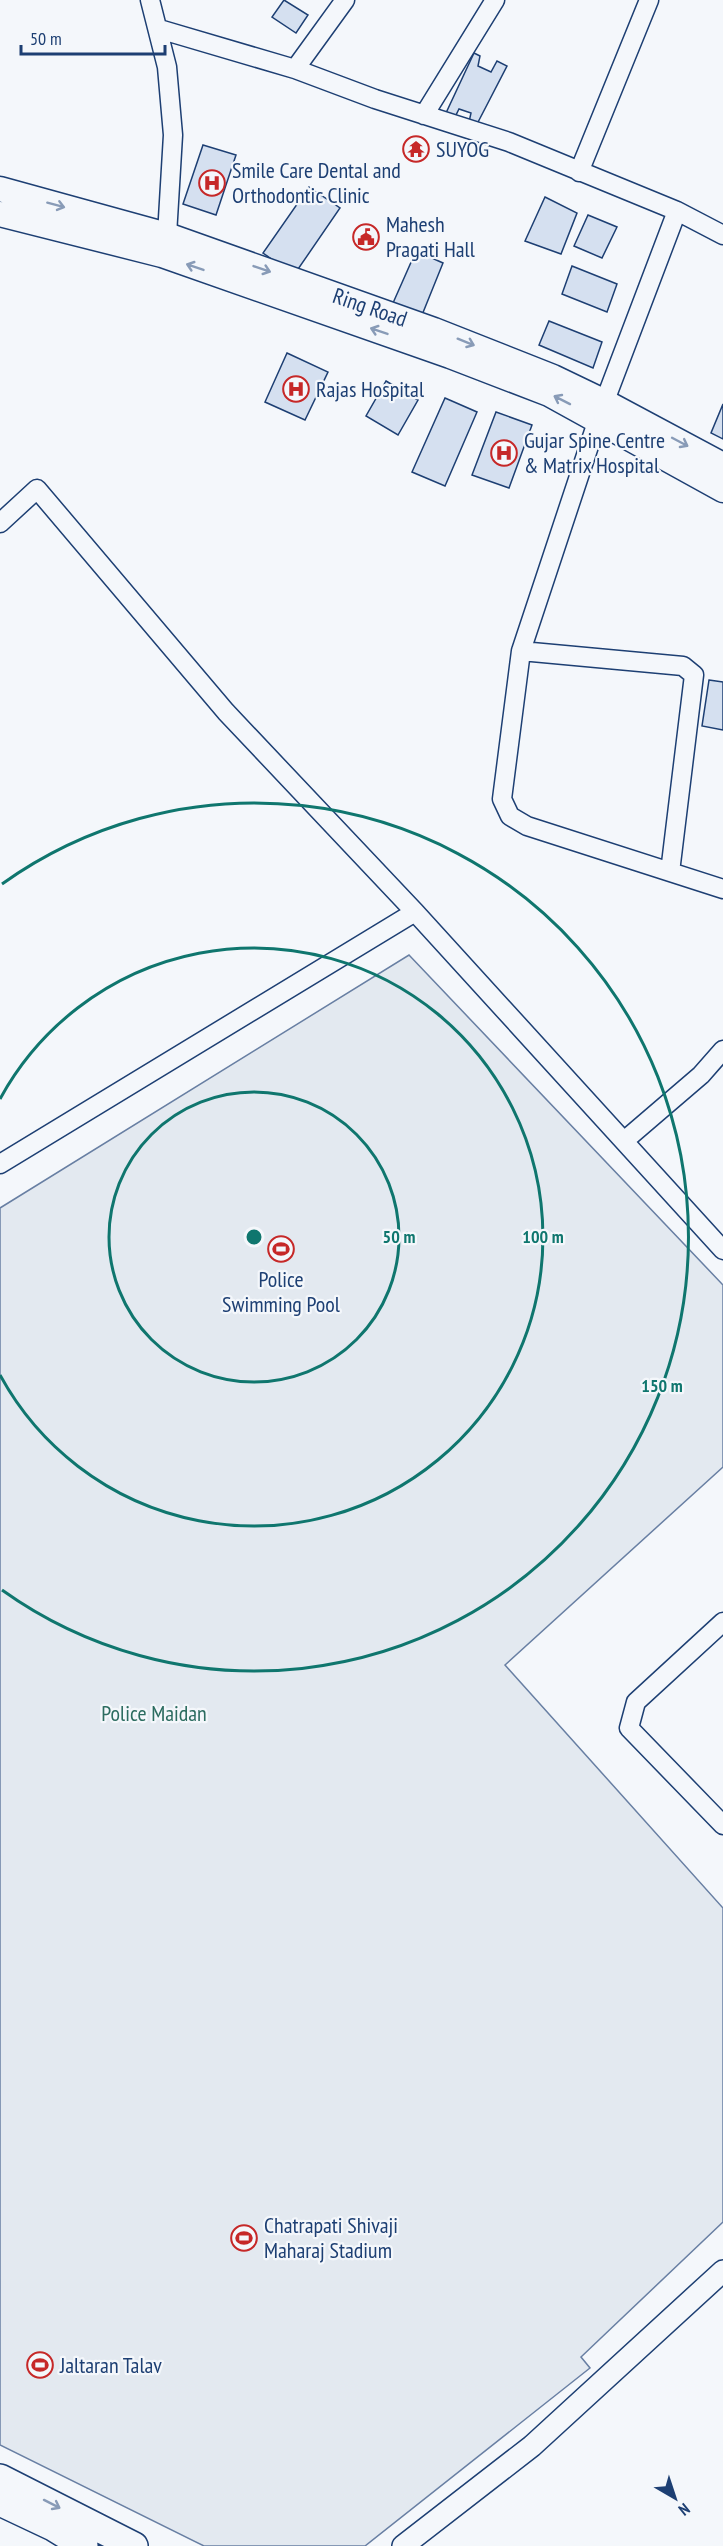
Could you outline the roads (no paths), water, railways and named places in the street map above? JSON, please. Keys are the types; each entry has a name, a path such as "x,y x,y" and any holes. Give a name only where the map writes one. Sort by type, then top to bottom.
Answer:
{"main road":[{"name":"Ring Road","path":"0,189 165,245 434,330 553,377 602,410 723,465"},
{"path":"0,214 165,245"},
{"path":"602,410 723,490"},
{"path":"0,2478 132,2545"},
{"path":"0,2502 84,2546"}],"street":[{"path":"150,0 159,29 166,66 173,135 165,245"},
{"path":"295,69 345,0"},
{"path":"424,115 495,0"},
{"path":"579,172 649,0"},
{"path":"159,29 295,69 375,99 509,142 677,211 723,235"},
{"path":"677,211 602,410 521,651 502,799 510,816 536,830 723,889"},
{"path":"0,523 37,489 226,712 415,912 723,1250"},
{"path":"521,651 683,666 694,675 670,872"},
{"path":"0,1164 415,912"},
{"path":"624,1141 701,1075 723,1050"},
{"path":"723,1622 636,1702 629,1728 723,1825"},
{"path":"403,2546 532,2446 723,2271"}],"place":[{"name":"SUYOG","path":"416,149"},
{"name":"Smile Care Dental and Orthodontic Clinic","path":"212,183"},
{"name":"Mahesh Pragati Hall","path":"366,237"},
{"name":"Rajas Hospital","path":"296,389"},
{"name":"Gujar Spine Centre & Matrix Hospital","path":"504,453"},
{"name":"Police Swimming Pool","path":"281,1249"},
{"name":"Chatrapati Shivaji Maharaj Stadium","path":"244,2238"},
{"name":"Jaltaran Talav","path":"40,2365"}],"park label":[{"name":"Police Maidan","path":"154,1713"}]}
